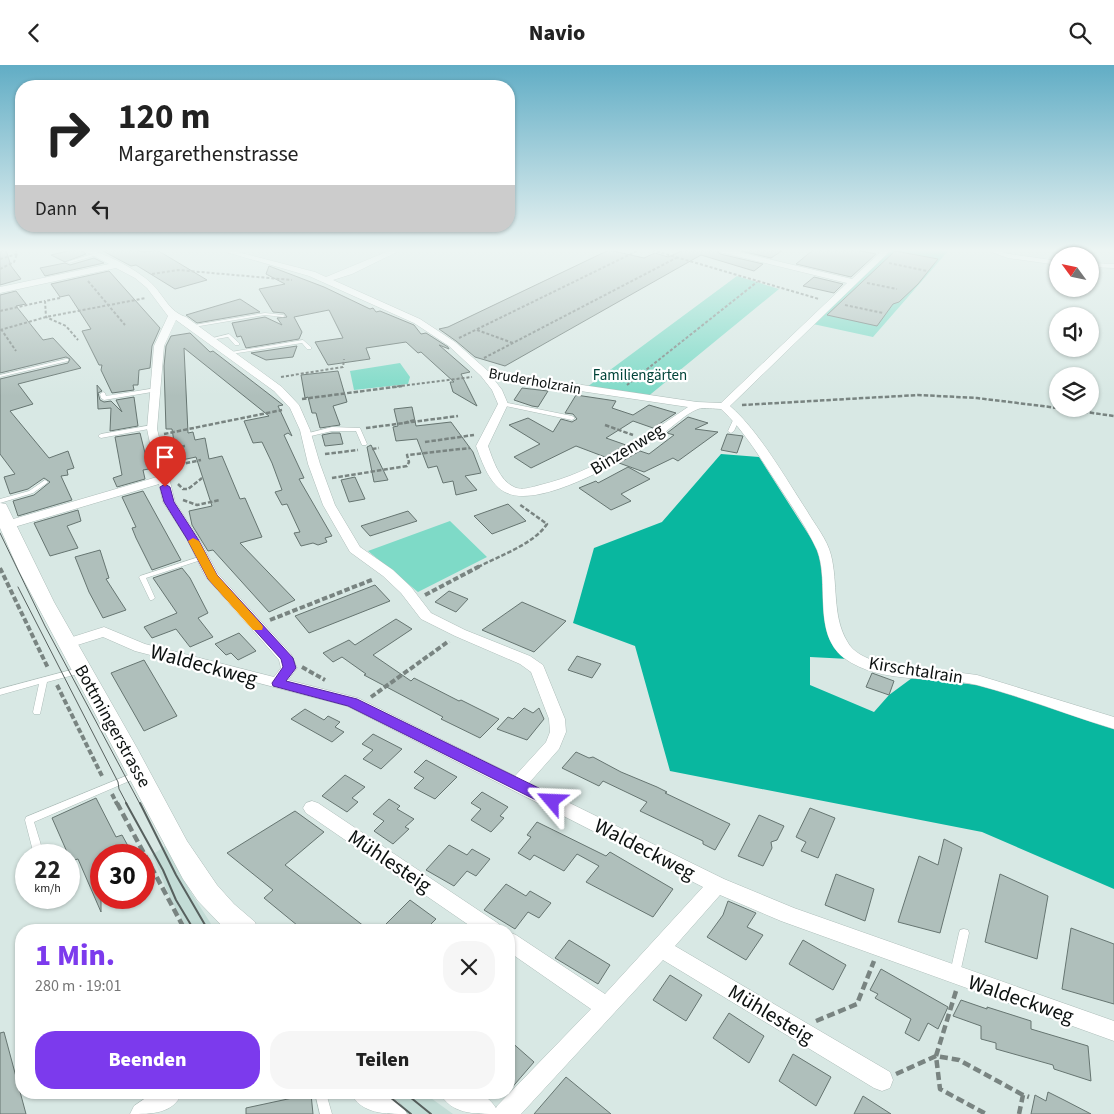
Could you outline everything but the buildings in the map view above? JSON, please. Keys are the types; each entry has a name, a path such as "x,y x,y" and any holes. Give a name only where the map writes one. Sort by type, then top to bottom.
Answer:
{"main road":[{"name":"Bottmingerstrasse","path":"3,517 48,608 201,885 216,904 238,924"},
{"path":"463,1099 482,1114"}],"street":[{"path":"159,299 173,316 183,319 211,339 234,349 292,404 307,435 312,456 329,505 355,549 388,573 406,590 426,616 460,633 524,660 538,669 557,719 558,732 553,745 517,785"},
{"name":"Bruderholzrain","path":"369,299 417,321 449,342 485,375 618,395 697,405 724,406"},
{"path":"724,406 835,299"},
{"path":"173,316 159,346 152,432 164,483 212,576 286,658 289,668 278,683"},
{"path":"482,446 503,404 498,390 485,375"},
{"name":"Binzenweg","path":"482,446 494,472 508,489 524,492 548,488 593,471 623,456 697,405"},
{"name":"Kirschtalrain","path":"724,406 729,408 734,424 784,485 824,551 835,635 847,653 860,661 886,669 974,679 1114,723"},
{"path":"3,517 164,483"},
{"name":"Waldeckweg","path":"68,643 104,632 140,648 352,702 717,885 788,915 879,949 1114,1031"},
{"name":"Mühlesteig","path":"312,808 483,924"},
{"path":"505,1114 717,885"},
{"path":"515,945 606,1007"},
{"name":"Mühlesteig","path":"660,948 882,1080"},
{"path":"142,1114 163,1099"},
{"path":"371,1099 395,1114"}],"lane":[{"path":"194,326 265,314 283,316"},
{"path":"234,349 304,341 309,348"},
{"path":"0,376 66,360"},
{"path":"103,394 104,398 127,392 156,390"},
{"path":"503,404 572,418"},
{"path":"307,435 332,429 358,429 364,443"},
{"path":"102,436 152,432"},
{"path":"0,501 30,492 45,482"},
{"path":"30,492 37,497"},
{"path":"152,598 142,577 202,558"},
{"path":"0,692 82,670"},
{"path":"37,711 44,680"},
{"path":"36,844 29,820 140,773"},
{"path":"957,977 964,933"},
{"path":"322,1099 326,1114"}],"path":[{"path":"0,311 56,299"},
{"path":"103,299 125,325"},
{"path":"16,351 1,330 46,317 143,299"},
{"path":"449,342 538,299"},
{"path":"472,363 598,299"},
{"path":"618,395 621,389 735,299"},
{"path":"818,299 883,313"},
{"path":"46,301 46,317"},
{"path":"46,317 66,326 78,340"},
{"path":"476,329 513,343"},
{"path":"265,379 344,367 344,359"},
{"path":"152,432 292,404 485,375"},
{"path":"724,406 918,395 1049,407"},
{"path":"1099,414 1114,416"},
{"path":"404,423 408,425 458,416"},
{"path":"358,429 414,420"},
{"path":"605,425 647,440"},
{"path":"425,442 488,433"},
{"path":"320,480 407,466 410,463 407,455 429,454 482,446"},
{"path":"369,449 379,448"},
{"path":"312,456 360,450"},
{"path":"164,483 201,459"},
{"path":"164,483 179,484 183,489 188,489 202,478"},
{"path":"164,483 190,504 201,506 220,501"},
{"path":"413,601 530,540 543,531 547,524 516,502"},
{"path":"0,567 53,678 181,924"},
{"path":"256,626 388,573"},
{"path":"385,686 460,633"},
{"path":"286,658 340,689 352,702"},
{"path":"796,1029 857,1004 879,949"},
{"path":"957,977 936,1056 940,1089 986,1114"},
{"path":"882,1080 936,1056 958,1060 1030,1097"},
{"path":"1019,1114 1023,1095"}],"shaded area":[{"path":"165,846 211,924 185,924 172,902 155,862 155,853"},
{"path":"385,1099 432,1099 453,1114 404,1114"}],"green space":[{"name":"Familiengärten","path":"706,299 767,299 646,398 583,390"},
{"path":"840,299 906,299 873,337 813,324"},
{"path":"400,363 410,377 408,384 354,390 350,371"},
{"path":"721,454 759,457 821,554 849,659 810,657 810,685 874,712 889,695 912,678 996,687 1114,721 1114,889 982,832 670,771 635,646 573,623 594,548 662,522"},
{"path":"450,521 487,557 418,592 368,551"}],"tram line":[{"path":"0,533 45,626 140,804"},
{"path":"18,587 118,782 119,789 127,804"},
{"path":"126,803 190,924"},
{"path":"140,803 176,875 205,924"},
{"path":"392,1099 411,1114"},
{"path":"412,1099 431,1114"}],"slow traffic":[{"path":"193,541 212,576 257,627"}],"route":[{"path":"165,487 169,502 193,539 212,576 290,664 278,683 352,702 552,801"}]}
